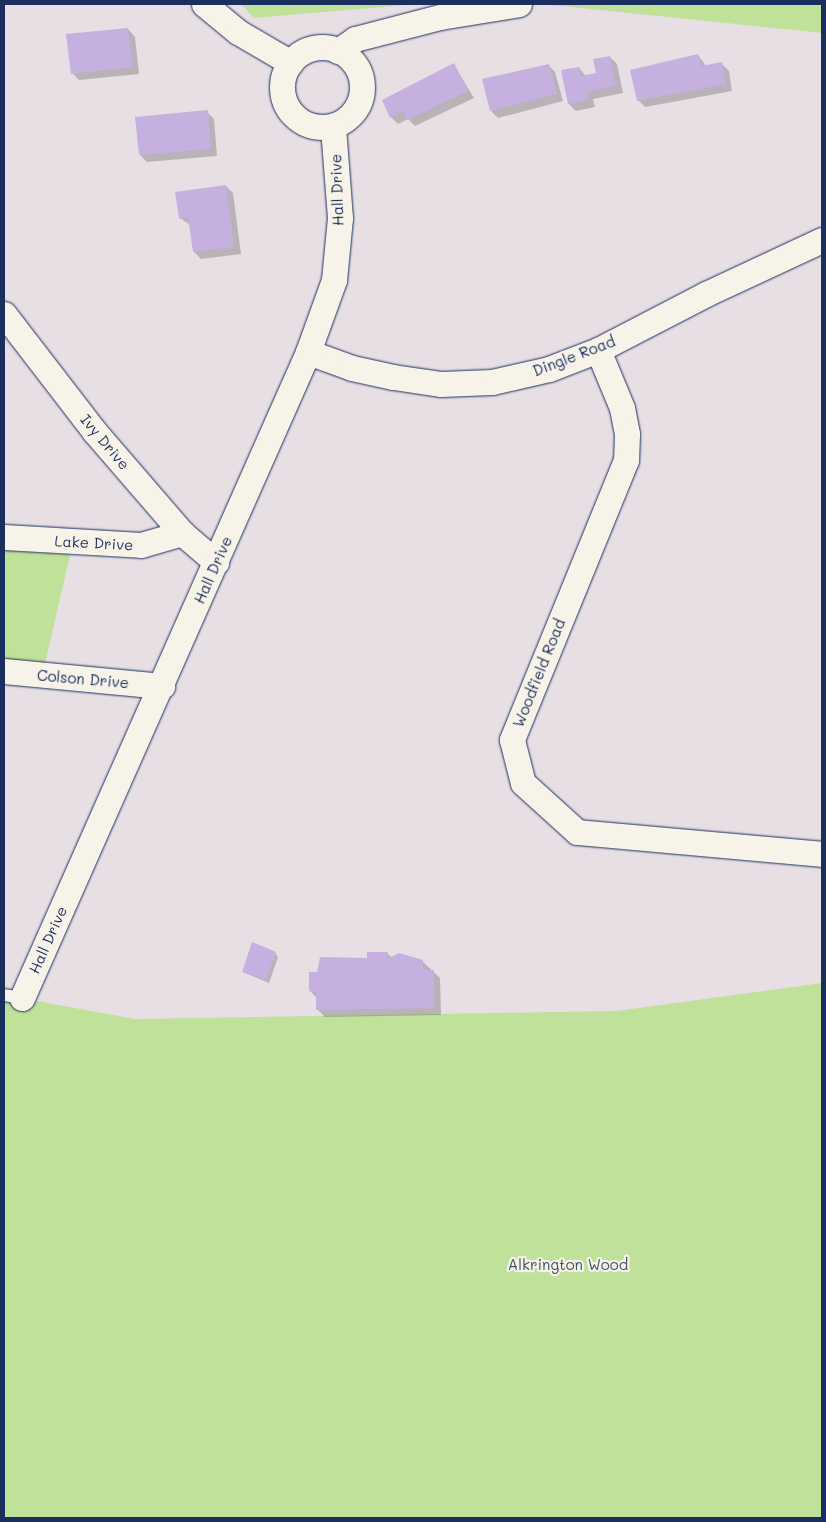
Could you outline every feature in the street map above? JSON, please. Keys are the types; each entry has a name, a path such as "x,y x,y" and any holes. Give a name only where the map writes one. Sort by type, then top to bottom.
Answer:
{"street":[{"path":"204,4 238,32 291,63"},
{"path":"338,51 355,39 440,17 519,4"},
{"path":"312,49 338,51 355,64 360,74 362,90 351,115 333,126 308,125 289,110 282,86 291,63 312,49"},
{"name":"Hall Drive","path":"13,997 162,686 308,352 334,280 340,226 333,126"},
{"name":"Dingle Road","path":"308,352 352,368 441,384 492,382 549,369 598,350 706,294 822,240"},
{"name":"Ivy Drive","path":"4,314 94,431 182,533 216,562"},
{"name":"Woodfield Road","path":"598,350 622,408 627,434 626,460 512,740 523,783 576,832 822,854"},
{"name":"Lake Drive","path":"4,537 141,546 182,533"},
{"name":"Colson Drive","path":"4,671 162,686"}],"green space":[{"path":"241,4 419,4 254,18"},
{"path":"531,4 822,4 822,33 562,6"},
{"path":"4,537 73,542 44,668 4,665"},
{"name":"Alkrington Wood","path":"822,983 822,1518 4,1518 4,995 135,1019 616,1011"}],"building":[{"path":"128,28 133,67 71,74 66,34"},
{"path":"698,54 701,66 722,62 726,84 637,101 630,70"},
{"path":"610,56 616,86 587,92 588,100 568,104 561,70 579,67 581,76 596,73 593,59"},
{"path":"454,63 468,91 407,120 403,111 390,118 382,100"},
{"path":"549,64 557,94 490,111 482,79"},
{"path":"208,110 211,149 139,155 135,117"},
{"path":"226,185 234,247 193,252 188,217 179,219 175,192"},
{"path":"252,942 276,952 266,980 242,972"},
{"path":"367,952 388,952 387,959 399,953 423,960 423,970 434,970 434,1008 316,1010 316,991 309,991 309,972 317,972 320,957 367,958"}]}
